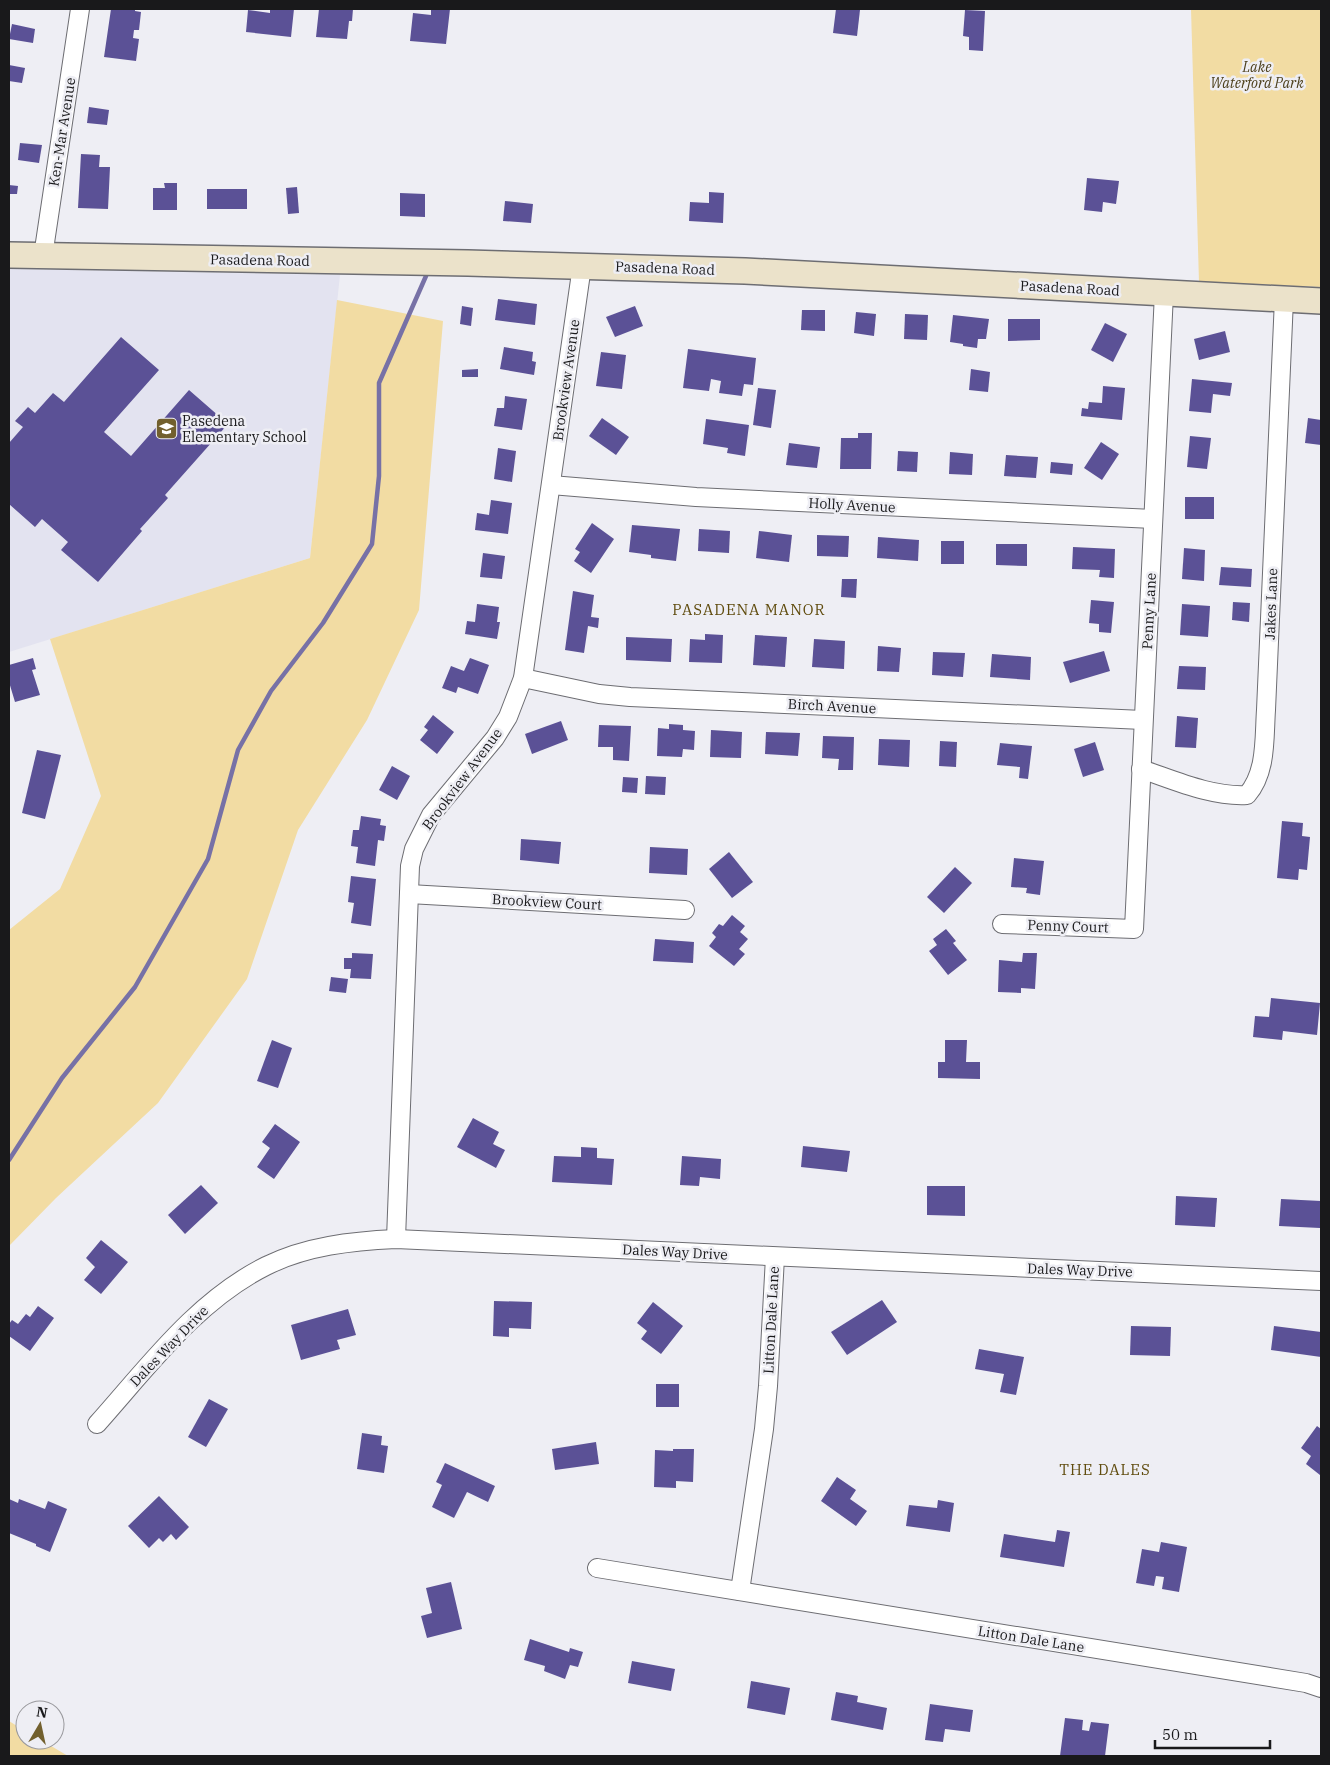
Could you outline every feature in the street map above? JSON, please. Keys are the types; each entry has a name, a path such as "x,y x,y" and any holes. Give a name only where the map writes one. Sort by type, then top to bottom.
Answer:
{"main road":[{"name":"Pasadena Road","path":"9,256 582,266 745,271 1321,301"}],"street":[{"name":"Ken-Mar Avenue","path":"43,256 80,9"},
{"name":"Brookview Avenue","path":"396,1239 410,866 414,849 437,808 495,738 508,717 523,678 582,266"},
{"name":"Penny Lane","path":"1134,929 1164,293"},
{"name":"Jakes Lane","path":"1141,769 1203,789 1235,796 1247,795 1254,787 1259,772 1264,752 1284,299"},
{"name":"Holly Avenue","path":"551,485 696,497 1153,519"},
{"name":"Birch Avenue","path":"523,678 599,694 1144,720"},
{"name":"Brookview Court","path":"409,894 685,910"},
{"name":"Penny Court","path":"1002,924 1134,929"},
{"name":"Dales Way Drive","path":"97,1424 190,1322 220,1295 267,1266 292,1255 353,1241 396,1239 1321,1281"},
{"name":"Litton Dale Lane","path":"740,1591 764,1429 775,1257"},
{"name":"Litton Dale Lane","path":"597,1568 1306,1683 1321,1688"}],"shaded area":[{"name":"Pasedena Elementary School","path":"9,269 340,275 310,558 9,652"}],"green space":[{"name":"Lake Waterford Park","path":"1191,9 1321,9 1321,287 1199,282"},
{"path":"337,300 443,321 419,610 367,720 298,830 247,979 158,1103 56,1198 9,1246 9,930 60,889 101,796 50,639 310,558"},
{"path":"9,1721 15,1725 15,1750 58,1750 68,1756 9,1756"}],"building":[{"path":"111,9 135,9 135,11 141,12 139,30 134,30 133,38 139,39 136,61 104,57"},
{"path":"270,9 294,9 291,37 246,32 248,10 270,13"},
{"path":"319,9 353,9 352,21 349,21 347,39 316,37"},
{"path":"431,9 450,9 446,44 410,41 413,13 431,15"},
{"path":"836,9 860,10 857,36 833,33"},
{"path":"965,10 985,11 983,51 969,50 969,37 963,36"},
{"path":"12,24 35,29 33,43 9,39"},
{"path":"9,65 25,68 22,83 9,81"},
{"path":"89,107 109,110 107,125 87,123"},
{"path":"20,143 42,145 39,163 18,160"},
{"path":"81,154 100,155 99,167 110,167 108,209 78,208"},
{"path":"1087,178 1119,181 1116,204 1103,202 1102,212 1084,210"},
{"path":"164,183 177,183 177,210 153,210 153,188 165,188"},
{"path":"9,185 18,186 17,194 9,194"},
{"path":"297,187 299,213 288,214 286,188"},
{"path":"207,189 247,189 247,209 207,209"},
{"path":"709,192 724,193 723,223 689,221 690,202 709,203"},
{"path":"400,193 425,194 425,217 400,216"},
{"path":"505,201 533,204 531,223 503,221"},
{"path":"498,299 537,304 535,325 495,320"},
{"path":"462,306 473,308 471,326 460,324"},
{"path":"635,306 643,326 615,337 606,317"},
{"path":"802,310 825,310 825,331 801,330"},
{"path":"856,312 876,314 874,336 854,333"},
{"path":"905,314 928,315 927,340 904,339"},
{"path":"953,315 989,319 986,339 978,339 977,348 950,342"},
{"path":"1008,319 1040,319 1040,340 1008,341"},
{"path":"1105,323 1127,334 1113,362 1091,350"},
{"path":"1225,331 1230,352 1199,360 1194,339"},
{"path":"121,337 159,370 104,432 131,456 189,390 228,424 165,495 168,498 140,529 142,531 98,582 61,550 68,542 42,519 35,527 9,504 9,443 23,427 15,421 28,407 35,413 53,393 64,402"},
{"path":"504,347 533,352 532,361 536,362 534,375 500,369"},
{"path":"688,349 756,358 753,385 744,384 742,396 719,393 721,381 711,379 709,391 683,388"},
{"path":"601,352 626,355 622,389 596,386"},
{"path":"478,369 478,377 462,377 462,370"},
{"path":"971,369 990,372 988,392 969,390"},
{"path":"1192,379 1232,383 1230,396 1213,394 1211,413 1189,411"},
{"path":"1103,386 1125,388 1122,420 1081,416 1082,408 1088,409 1089,402 1102,403"},
{"path":"758,388 776,390 771,428 753,425"},
{"path":"505,396 527,399 522,430 494,426 497,408 504,408"},
{"path":"602,418 629,437 616,455 589,436"},
{"path":"1308,418 1321,420 1321,445 1305,443"},
{"path":"706,419 749,425 745,456 727,453 728,448 703,444"},
{"path":"858,433 872,433 871,469 840,469 841,438 858,438"},
{"path":"1190,436 1211,438 1207,469 1187,467"},
{"path":"1101,442 1119,454 1102,480 1084,468"},
{"path":"789,443 820,447 817,468 786,465"},
{"path":"498,448 516,451 512,482 494,479"},
{"path":"898,451 918,452 917,472 897,471"},
{"path":"950,452 973,454 972,475 949,474"},
{"path":"1006,455 1038,457 1036,478 1004,476"},
{"path":"1051,462 1073,464 1072,475 1050,473"},
{"path":"1185,497 1214,497 1214,519 1185,519"},
{"path":"491,500 512,503 508,534 475,530 477,513 489,515"},
{"path":"592,523 614,539 591,573 574,561 580,552 575,549"},
{"path":"632,525 680,529 676,561 651,558 651,555 629,552"},
{"path":"699,529 730,531 729,553 698,551"},
{"path":"759,531 792,535 789,562 756,558"},
{"path":"817,535 849,536 848,557 817,556"},
{"path":"878,537 919,540 918,561 877,558"},
{"path":"941,541 964,541 964,564 941,564"},
{"path":"996,544 1027,544 1027,566 996,565"},
{"path":"1073,547 1115,549 1114,578 1099,577 1100,570 1072,569"},
{"path":"1184,548 1205,550 1204,581 1182,579"},
{"path":"483,553 505,556 502,579 480,577"},
{"path":"1221,567 1252,569 1251,587 1219,585"},
{"path":"842,579 857,579 856,598 841,597"},
{"path":"573,591 594,595 591,617 599,618 598,628 588,626 584,653 565,650"},
{"path":"1091,600 1114,602 1111,633 1099,632 1099,624 1089,623"},
{"path":"1233,602 1250,603 1249,622 1232,620"},
{"path":"477,604 499,607 497,622 500,622 497,639 465,634 467,621 475,622"},
{"path":"1182,604 1210,606 1208,637 1180,635"},
{"path":"705,634 723,635 722,663 689,662 690,639 705,640"},
{"path":"755,635 787,637 785,667 753,665"},
{"path":"626,637 672,639 671,662 626,660"},
{"path":"814,639 845,641 844,669 812,667"},
{"path":"878,646 901,648 899,672 877,671"},
{"path":"1104,651 1110,671 1070,683 1063,662"},
{"path":"933,652 965,653 963,677 932,675"},
{"path":"992,654 1031,657 1030,680 990,677"},
{"path":"33,658 36,669 32,670 40,695 15,702 9,682 9,665"},
{"path":"470,658 489,665 478,694 458,687 456,693 442,688 451,666 464,671"},
{"path":"1179,666 1206,667 1205,690 1177,689"},
{"path":"433,715 454,732 437,754 420,740 428,730 424,727"},
{"path":"1177,716 1198,718 1196,748 1175,747"},
{"path":"561,721 568,740 532,754 525,734"},
{"path":"669,724 683,725 683,730 695,731 694,750 683,749 682,757 657,756 658,728 669,729"},
{"path":"599,725 631,726 629,761 613,760 613,747 598,747"},
{"path":"711,730 742,732 741,758 710,757"},
{"path":"766,732 800,733 798,756 765,754"},
{"path":"823,736 854,737 853,770 838,770 839,759 822,758"},
{"path":"879,739 910,740 909,767 878,765"},
{"path":"940,741 957,742 956,767 939,766"},
{"path":"1095,742 1104,770 1083,777 1074,749"},
{"path":"1000,743 1032,746 1028,779 1019,778 1020,767 997,765"},
{"path":"37,750 61,755 45,819 22,813"},
{"path":"392,766 410,776 397,800 379,790"},
{"path":"646,776 666,777 665,795 645,794"},
{"path":"623,777 638,778 637,793 622,792"},
{"path":"361,816 381,819 380,825 386,826 384,841 378,840 375,866 356,863 358,847 351,846 353,830 359,830"},
{"path":"1282,821 1303,823 1302,836 1310,837 1307,870 1299,869 1298,880 1277,878"},
{"path":"521,839 561,842 559,864 520,860"},
{"path":"650,847 688,849 687,875 649,873"},
{"path":"729,852 753,882 732,898 709,869"},
{"path":"1014,858 1044,861 1040,895 1026,893 1027,888 1011,887"},
{"path":"955,867 972,883 944,913 927,897"},
{"path":"351,876 376,879 371,926 351,923 354,903 348,902"},
{"path":"732,915 745,926 740,932 748,939 739,949 745,954 734,966 709,946 716,937 712,933 719,924 723,926"},
{"path":"946,929 956,941 953,943 967,960 948,975 929,951 937,945 933,939"},
{"path":"655,939 694,942 693,963 653,961"},
{"path":"352,953 373,954 371,979 350,978 351,969 344,969 344,958 352,958"},
{"path":"1023,953 1037,953 1035,989 1021,988 1021,993 998,992 999,960 1022,962"},
{"path":"331,977 348,979 346,993 329,991"},
{"path":"1271,998 1320,1003 1317,1035 1283,1031 1282,1040 1253,1037 1255,1016 1269,1017"},
{"path":"272,1040 292,1048 278,1088 257,1081"},
{"path":"945,1040 967,1040 966,1062 980,1062 980,1079 938,1078 938,1062 945,1062"},
{"path":"473,1118 499,1132 493,1144 505,1150 496,1168 457,1147"},
{"path":"275,1124 300,1142 274,1179 257,1167 270,1148 262,1142"},
{"path":"803,1146 850,1151 847,1172 801,1167"},
{"path":"581,1147 597,1148 597,1158 614,1159 612,1185 552,1182 554,1156 581,1157"},
{"path":"682,1156 721,1159 720,1179 700,1177 699,1186 680,1185"},
{"path":"201,1185 218,1203 185,1234 168,1215"},
{"path":"927,1186 965,1186 965,1216 927,1215"},
{"path":"1176,1196 1217,1198 1215,1227 1175,1225"},
{"path":"1281,1199 1321,1201 1320,1228 1279,1226"},
{"path":"101,1240 128,1262 101,1294 84,1280 95,1267 86,1258"},
{"path":"882,1300 897,1322 847,1355 831,1332"},
{"path":"494,1301 532,1302 531,1329 509,1328 509,1337 493,1336"},
{"path":"653,1302 683,1326 661,1354 641,1339 647,1331 637,1323"},
{"path":"38,1306 54,1318 30,1351 9,1336 9,1324 12,1320 18,1324 26,1314 30,1317"},
{"path":"348,1309 356,1335 337,1340 340,1349 301,1360 291,1325"},
{"path":"1131,1326 1171,1327 1170,1356 1130,1355"},
{"path":"1274,1326 1321,1332 1321,1357 1271,1350"},
{"path":"979,1349 1024,1357 1016,1395 1000,1392 1004,1374 975,1369"},
{"path":"656,1384 679,1384 679,1407 656,1407"},
{"path":"209,1399 228,1409 206,1447 188,1437"},
{"path":"1317,1426 1321,1429 1320,1475 1306,1464 1311,1456 1301,1448"},
{"path":"362,1433 382,1436 381,1445 388,1446 384,1473 357,1469"},
{"path":"596,1442 599,1464 555,1470 552,1449"},
{"path":"673,1449 694,1449 693,1482 676,1481 676,1488 654,1487 655,1450 673,1451"},
{"path":"445,1463 495,1486 488,1502 467,1492 454,1518 432,1507 442,1485 436,1482"},
{"path":"837,1477 856,1490 850,1499 867,1511 856,1526 821,1501"},
{"path":"159,1496 189,1527 176,1540 171,1534 163,1542 159,1538 149,1548 128,1526"},
{"path":"9,1499 18,1503 19,1499 45,1509 48,1501 67,1509 50,1552 9,1533"},
{"path":"938,1500 954,1503 950,1532 906,1526 909,1505 937,1508"},
{"path":"1057,1530 1070,1532 1064,1567 1000,1557 1004,1534 1055,1542"},
{"path":"1161,1542 1187,1547 1179,1592 1162,1589 1164,1577 1156,1576 1154,1586 1136,1583 1142,1549 1159,1552"},
{"path":"451,1582 462,1629 427,1638 421,1616 432,1613 426,1588"},
{"path":"530,1639 569,1652 570,1648 583,1652 578,1667 570,1665 565,1679 544,1671 545,1666 524,1660"},
{"path":"632,1661 675,1669 671,1691 628,1683"},
{"path":"751,1681 790,1688 785,1715 747,1708"},
{"path":"836,1692 858,1696 857,1702 887,1708 883,1730 831,1720"},
{"path":"930,1704 973,1710 970,1732 945,1729 943,1742 925,1740"},
{"path":"1065,1718 1083,1720 1082,1730 1089,1731 1091,1722 1109,1724 1105,1756 1060,1756"}],"waterway":[{"path":"9,1160 62,1078 135,987 208,859 238,750 271,691 323,623 372,544 379,476 379,383 426,276"}],"place":[{"name":"Pasedena Elementary School","path":"166,429"}],"district":[{"name":"PASADENA MANOR","path":"749,610"},
{"name":"THE DALES","path":"1105,1470"}]}
